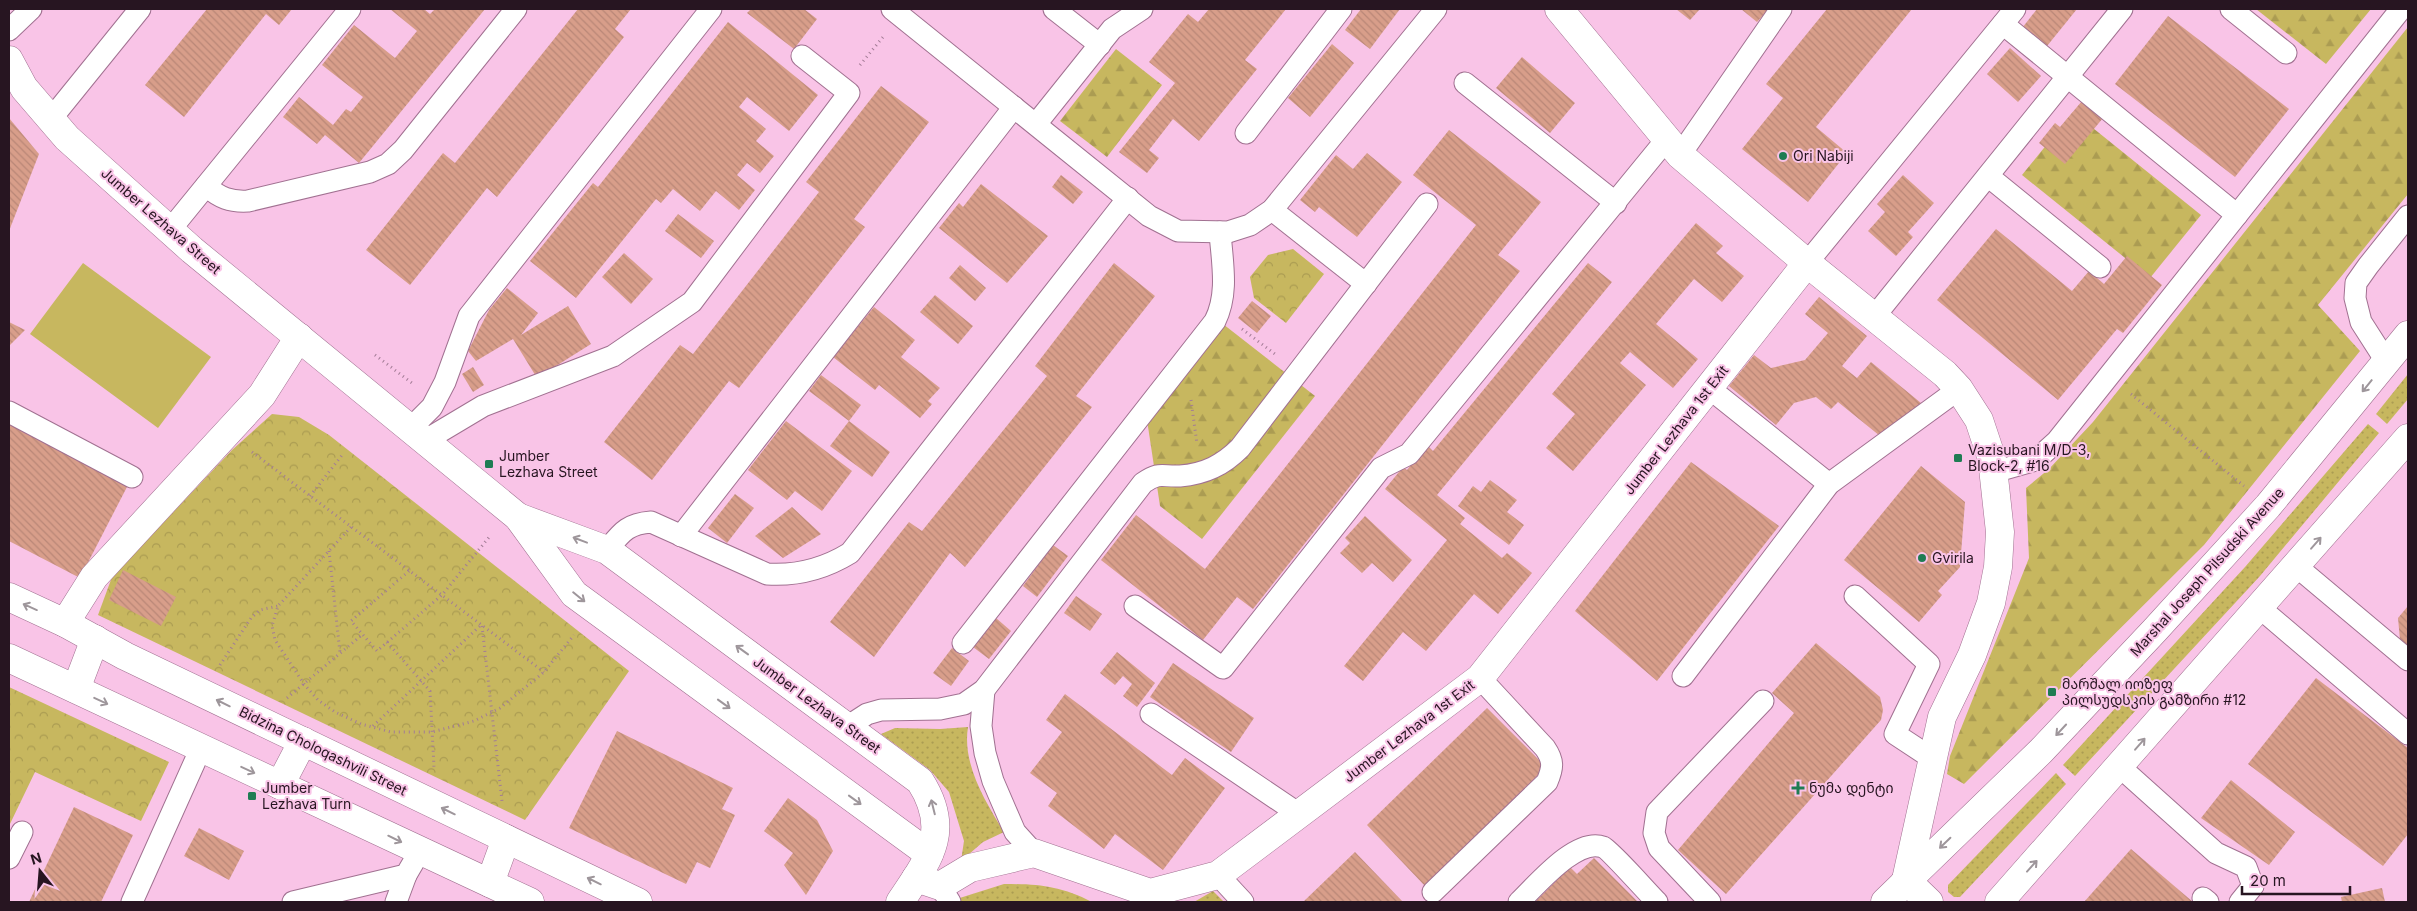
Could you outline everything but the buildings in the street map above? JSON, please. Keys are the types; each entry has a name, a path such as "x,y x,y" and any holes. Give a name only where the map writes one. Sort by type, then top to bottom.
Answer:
{"street":[{"path":"1559,9 1673,147 1807,263 1945,374 1959,389 1979,420 1992,459 1994,472 2000,532 1998,566 1991,603 1972,655 1942,717 1906,880 1929,902"},
{"name":"Jumber Lezhava Street","path":"9,60 24,88 67,138 170,230 515,514 574,594 929,854"},
{"name":"Jumber Lezhava 1st Exit","path":"1034,853 1150,892 1218,876 1480,678 1807,263"},
{"name":"Marshal Joseph Pilsudski Avenue","path":"1885,902 2041,751 2268,506 2408,334"},
{"path":"65,623 94,577 262,395 299,337"},
{"path":"1999,902 2120,767 2408,438"},
{"name":"Jumber Lezhava Street","path":"515,514 608,550 920,781 930,797 935,816 936,837 929,854 935,889 900,902"},
{"name":"Bidzina Choloqashvili Street","path":"9,597 65,623 202,693 638,902"},
{"path":"76,689 95,639"},
{"path":"9,658 530,902"},
{"path":"280,785 303,741"},
{"path":"490,883 506,839"},
{"path":"935,889 970,868 1034,853"}],"lane":[{"path":"9,30 31,9"},
{"path":"51,119 140,9"},
{"path":"170,230 350,9"},
{"path":"206,186 220,197 236,202 248,201 370,172 388,164 403,150 516,9"},
{"path":"418,434 445,382 469,316 711,9"},
{"path":"1054,9 1100,44"},
{"path":"1036,124 1112,29 1142,9"},
{"path":"1246,132 1341,9"},
{"path":"896,12 1149,216 1178,231 1228,232 1250,225 1272,210 1436,9"},
{"path":"1135,606 1223,668 1381,468 1409,454 1616,203 1673,147 1781,9"},
{"path":"1874,317 2122,9"},
{"path":"2231,9 2286,53"},
{"path":"1994,472 2036,460 2057,441 2401,9"},
{"path":"1807,263 2009,16 2068,77 2237,215"},
{"path":"418,434 483,406 613,356 692,302 848,93 802,56"},
{"path":"1465,83 1616,203"},
{"path":"681,536 1014,107"},
{"path":"1988,176 2100,267"},
{"path":"608,550 622,532 635,523 652,522 767,574 788,576 816,569 836,562 850,553 1128,198"},
{"path":"847,728 867,714 881,710 940,709 964,704 984,690 1143,483 1154,476 1165,473 1177,476 1202,472 1223,464 1240,448 1428,204"},
{"path":"1272,210 1366,284"},
{"path":"2386,361 2361,322 2355,298 2356,284 2408,216"},
{"path":"963,643 1216,321 1225,292 1220,232"},
{"path":"1709,388 1829,484"},
{"path":"1683,676 1829,484 1959,389"},
{"path":"9,412 132,477"},
{"path":"2296,566 2408,660"},
{"path":"1855,596 1929,664 1895,734 1933,759"},
{"path":"2260,608 2408,734"},
{"path":"1433,892 1547,782 1554,768 1551,756 1545,748 1480,678"},
{"path":"984,690 980,726 984,752 1004,810 1015,832 1034,853"},
{"path":"1710,902 1659,848 1654,833 1657,812 1763,701"},
{"path":"1150,714 1299,814"},
{"path":"132,902 201,748"},
{"path":"2120,767 2216,854 2246,867 2253,886 2240,902"},
{"path":"9,858 22,832"},
{"path":"1519,902 1563,860 1578,849 1590,846 1604,847 1656,902"},
{"path":"396,902 406,875 420,851"},
{"path":"293,902 406,875"},
{"path":"1218,876 1243,902"}],"path":[{"path":"842,87 896,12"},
{"path":"1220,312 1298,372"},
{"path":"1185,360 1202,472"},
{"path":"2109,376 2268,506"},
{"path":"227,434 544,672"},
{"path":"310,496 344,454"},
{"path":"409,571 351,621 377,651 442,595 515,514"},
{"path":"351,527 278,606 272,626 275,640 304,684 318,700 335,712 361,724 390,732 432,732 474,721 492,713 544,672 594,609"},
{"path":"329,550 340,653"},
{"path":"202,693 251,618 260,610 278,606"},
{"path":"373,727 482,625"},
{"path":"482,625 506,839"},
{"path":"260,721 363,634"},
{"path":"387,642 430,690 434,783 425,800"}],"green space":[{"path":"2256,9 2371,9 2326,64"},
{"path":"2408,27 2408,194 2318,305 2360,351 2204,545 1964,784 1947,774 1950,756 2029,558 2026,488 2049,469 2093,422"},
{"path":"1116,49 1162,85 1107,157 1060,121"},
{"path":"2073,112 2201,215 2150,278 2022,175"},
{"path":"1293,249 1324,274 1286,323 1254,298 1250,277 1268,255"},
{"path":"83,263 211,357 158,428 30,334"},
{"path":"1223,324 1315,396 1202,539 1160,506 1147,420"},
{"path":"2408,374 2408,399 2387,424 2376,414"},
{"path":"272,414 299,417 329,435 629,671 525,820 98,615 112,577 232,450"},
{"path":"2368,424 2379,433 2260,576 2075,776 2063,765 2245,567"},
{"path":"9,687 169,762 141,821 35,772 9,826"},
{"path":"968,727 968,755 972,768 983,795 1004,832 983,842 961,861 964,841 949,792 930,770 881,734 895,728 940,729"},
{"path":"2056,773 2066,784 1960,897 1954,897 1948,892 1948,885"},
{"path":"1004,884 1059,889 1092,902 947,902"},
{"path":"1213,891 1224,902 1194,902"}],"place":[{"name":"Ori Nabiji","path":"1783,156"},
{"name":"Vazisubani M/D-3, Block-2, #16","path":"1958,458"},
{"name":"Jumber Lezhava Street","path":"489,464"},
{"name":"Gvirila","path":"1922,558"},
{"name":"მარშალ იოზეფ პილსუდსკის გამზირი #12","path":"2052,692"},
{"name":"ნუმა დენტი","path":"1798,788"},
{"name":"Jumber Lezhava Turn","path":"252,796"}]}
